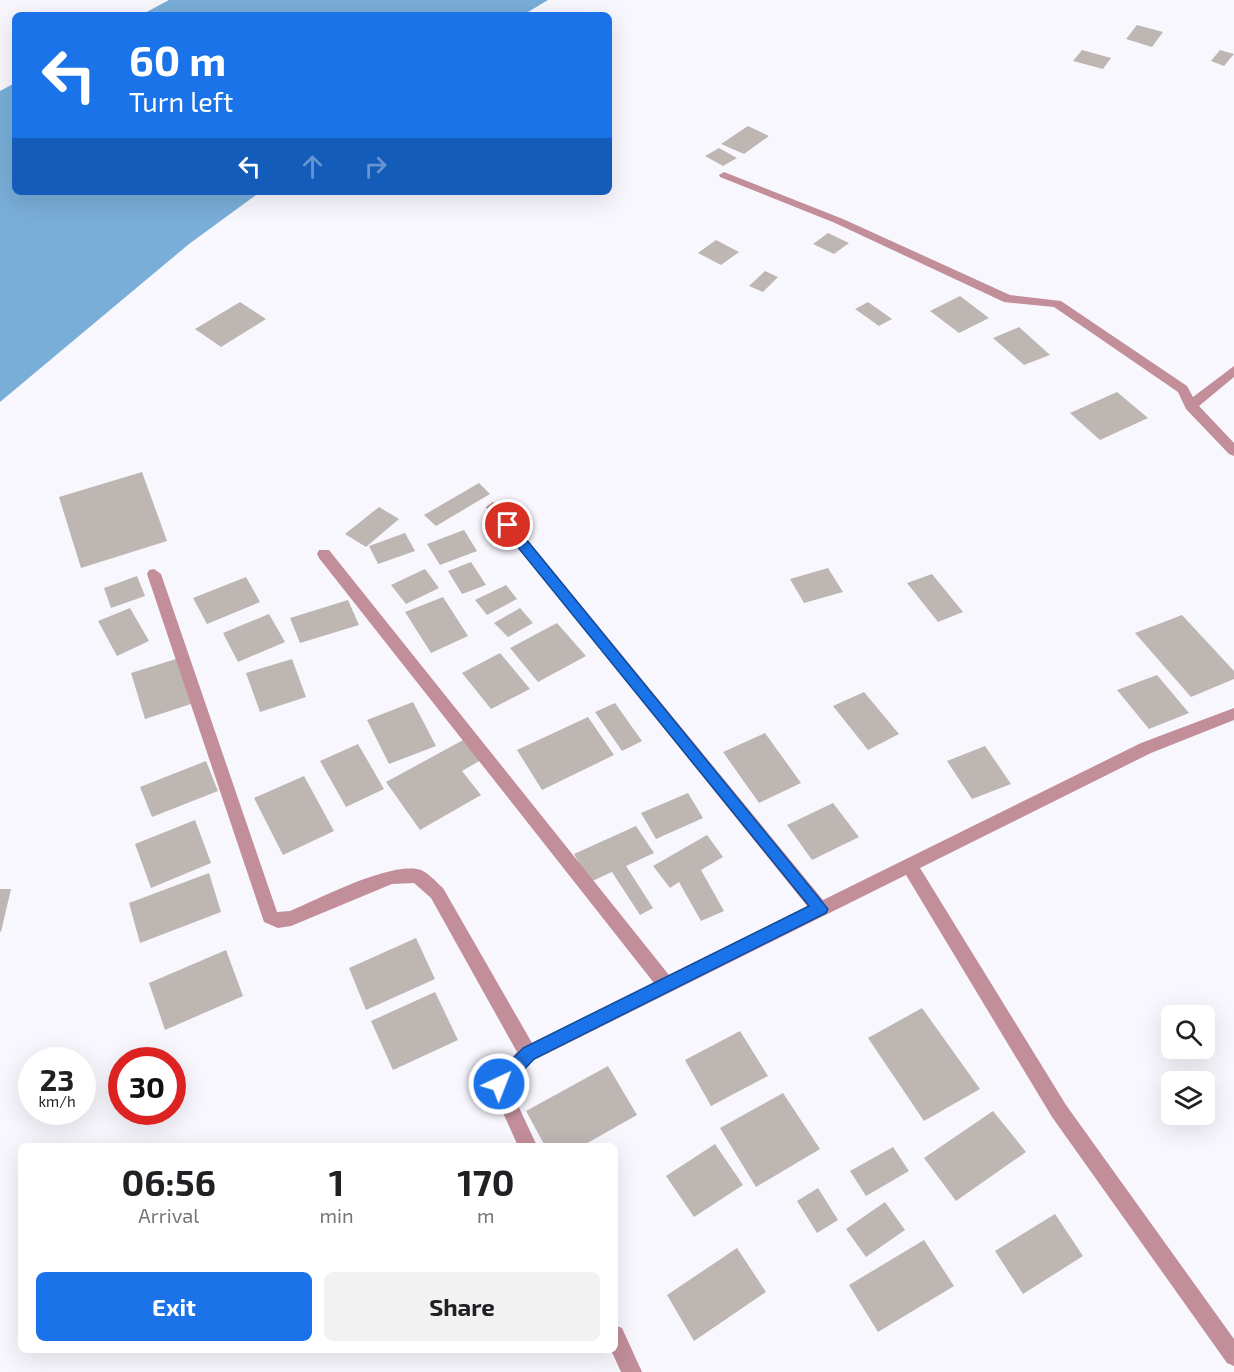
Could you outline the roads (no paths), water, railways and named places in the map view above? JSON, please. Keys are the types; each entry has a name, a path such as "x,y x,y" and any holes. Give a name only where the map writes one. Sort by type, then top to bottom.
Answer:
{"street":[{"path":"724,175 839,221 1008,300 1057,304 1183,389 1191,406 1234,451"},
{"path":"1191,406 1234,370"},
{"path":"493,507 820,909"},
{"path":"324,554 666,985"},
{"path":"154,573 270,917 278,920 291,918 391,877 417,876 437,893 528,1054"},
{"path":"527,1143 499,1084 528,1054 1146,748 1234,714"},
{"path":"909,865 1059,1112 1234,1356"},
{"path":"618,1342 632,1372"}],"water":[{"path":"169,0 548,0 528,12 147,12"},
{"path":"12,85 12,195 256,195 189,244 0,402 0,91"}]}
